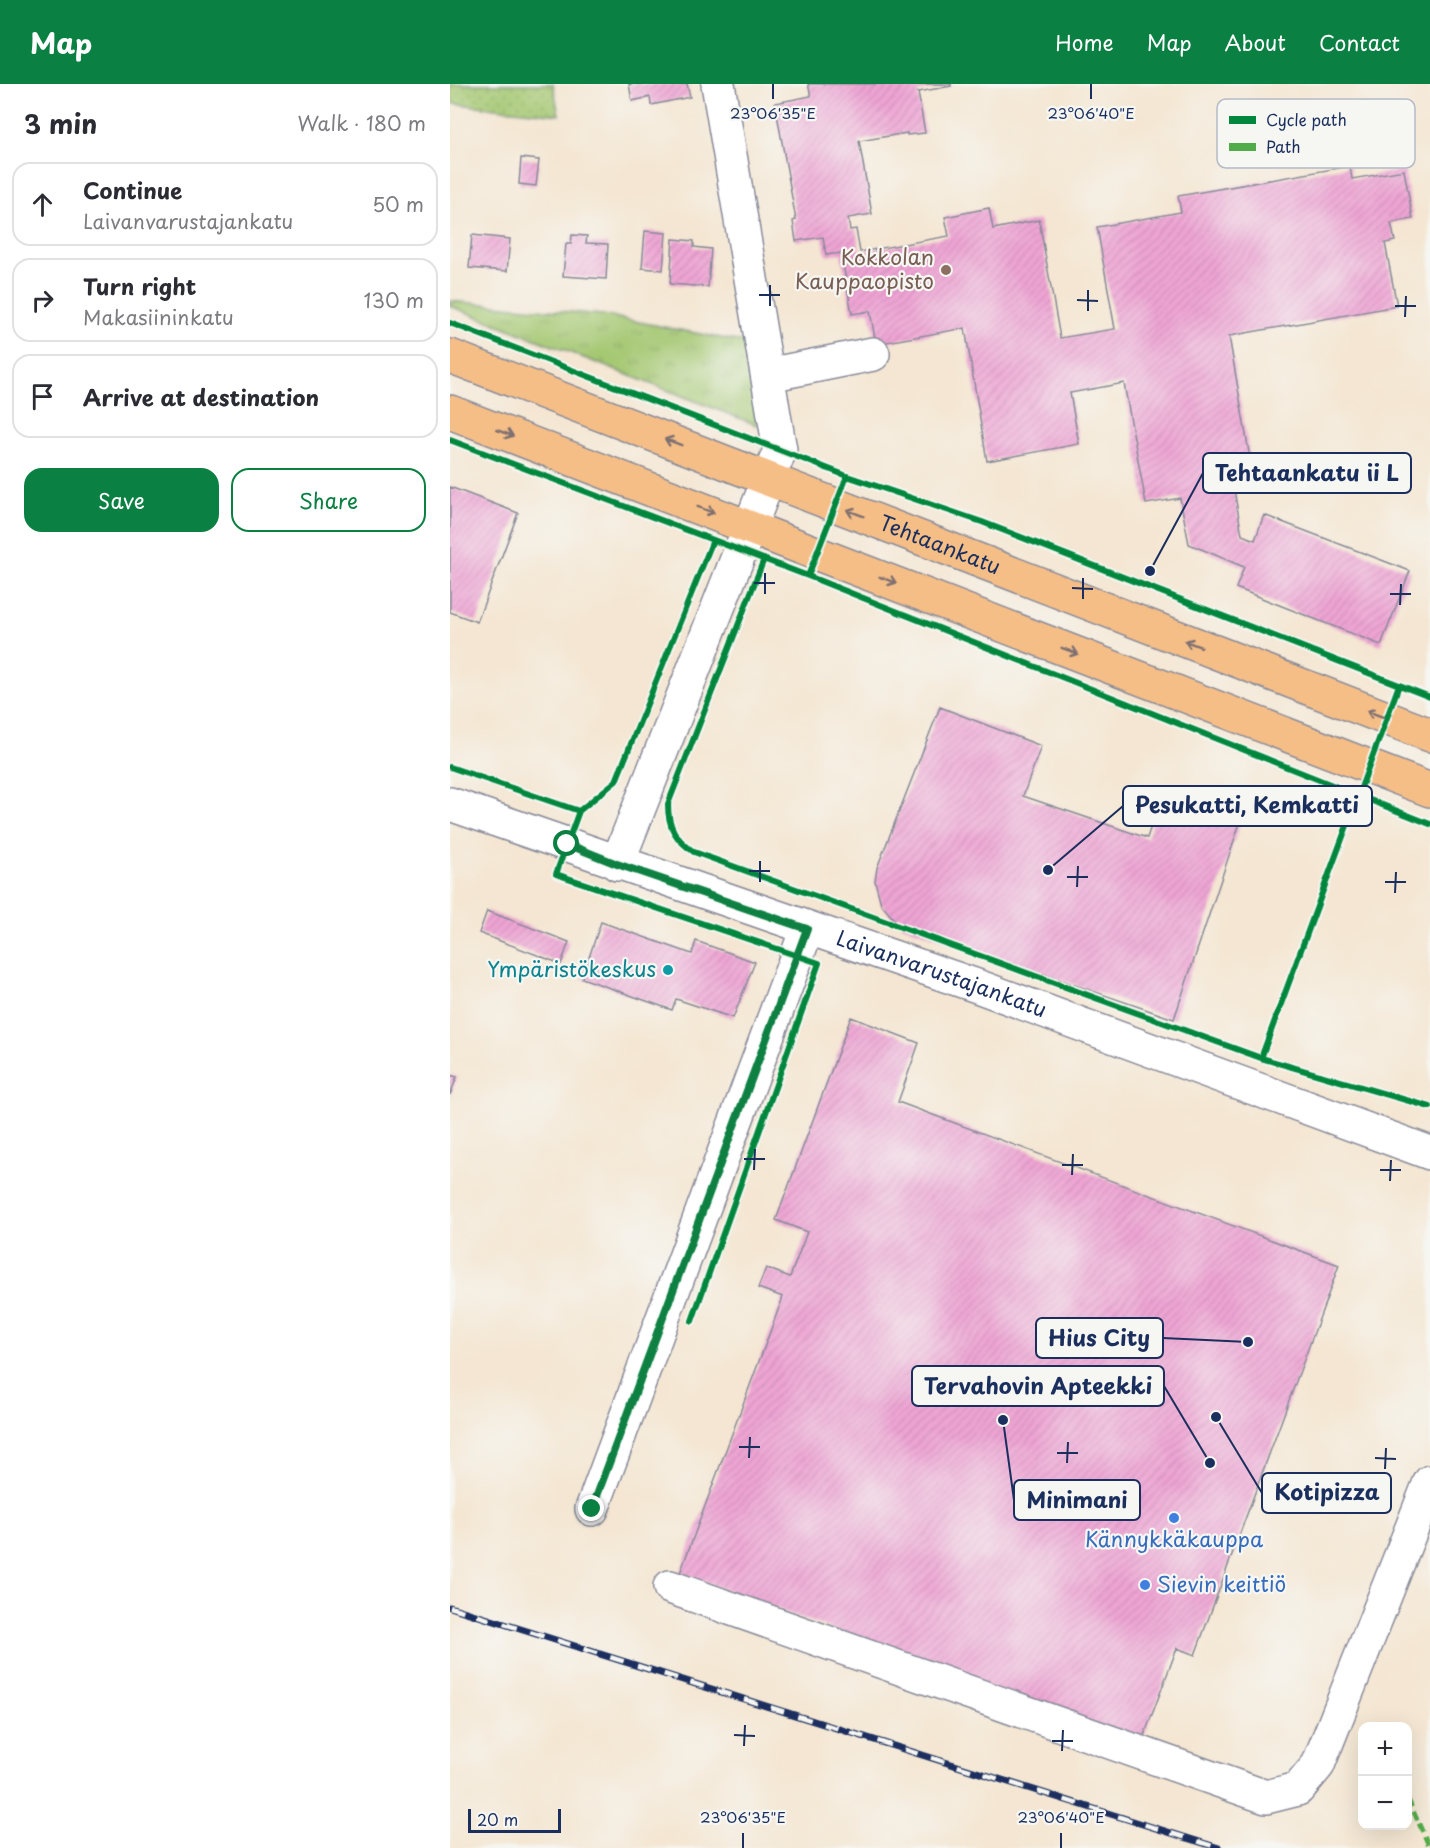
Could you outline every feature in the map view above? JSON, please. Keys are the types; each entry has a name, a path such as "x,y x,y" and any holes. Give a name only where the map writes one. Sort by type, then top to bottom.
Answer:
{"main road":[{"name":"Tehtaankatu","path":"450,356 1430,735"},
{"path":"450,412 1430,790"}],"street":[{"path":"617,864 780,450 718,84"},
{"path":"768,375 873,354"},
{"name":"Laivanvarustajankatu","path":"450,804 567,844 617,864 977,986 1430,1153"},
{"path":"592,1509 807,929"},
{"path":"670,1587 1266,1797 1299,1789 1318,1765 1430,1482"}],"green space":[{"path":"450,84 553,84 559,115 450,103"},
{"path":"450,301 603,315 746,343 757,425 450,306"}],"building":[{"path":"629,84 687,84 690,97 651,105 650,97 632,101"},
{"path":"808,84 951,84 951,86 918,92 925,133 907,135 907,133 859,141 872,214 848,218 850,230 856,229 860,252 949,236 945,217 989,208 993,229 1039,220 1060,338 1115,329 1097,227 1181,212 1178,196 1339,168 1350,168 1352,179 1404,170 1413,219 1391,223 1395,241 1385,243 1397,306 1229,336 1251,464 1230,467 1242,535 1255,540 1264,515 1410,571 1381,645 1236,588 1244,567 1189,544 1180,498 1146,504 1124,383 1070,393 1079,444 987,461 965,328 876,344 870,311 852,314 841,253 826,255 823,237 796,241 793,221 796,220 775,103 811,96"},
{"path":"521,158 539,160 536,186 519,184"},
{"path":"645,231 666,233 663,270 642,268"},
{"path":"472,235 510,239 507,271 469,268"},
{"path":"572,235 587,236 586,243 608,244 606,279 563,276 566,244 571,244"},
{"path":"673,239 694,241 694,247 711,249 708,287 670,284"},
{"path":"450,487 518,513 477,622 450,612"},
{"path":"940,707 1041,746 1023,796 1147,838 1164,787 1243,814 1174,1019 912,929 896,922 881,904 875,881 877,868"},
{"path":"487,911 569,942 561,964 479,933"},
{"name":"Ympäristökeskus","path":"601,922 692,954 696,941 755,962 733,1018 676,999 672,1010 582,978"},
{"path":"851,1017 919,1043 898,1102 1339,1265 1195,1655 1177,1648 1141,1744 680,1573 783,1297 758,1288 766,1268 790,1277 807,1232 776,1220"},
{"path":"450,1075 457,1077 450,1095"}],"railway":[{"path":"450,1607 1219,1848"}],"marked path":[{"path":"1412,1808 1428,1844"}],"cycle path":[{"path":"450,323 847,476 982,522 1430,697"},
{"path":"450,440 808,576 1430,824"},
{"path":"808,576 847,476"},
{"path":"450,767 579,811 616,781 713,540"},
{"path":"764,559 668,804 671,826 677,837 687,847 694,852 1261,1058 1430,1107"},
{"path":"1261,1058 1399,685"},
{"path":"579,811 556,874 819,963 692,1321"}],"place":[{"name":"Kokkolan Kauppaopisto","path":"946,270"},
{"name":"Tehtaankatu ii L","path":"1150,571"},
{"name":"Pesukatti, Kemkatti","path":"1048,870"},
{"name":"Ympäristökeskus","path":"668,970"},
{"name":"Hius City","path":"1248,1342"},
{"name":"Kotipizza","path":"1216,1417"},
{"name":"Minimani","path":"1003,1420"},
{"name":"Tervahovin Apteekki","path":"1210,1463"},
{"name":"Kännykkäkauppa","path":"1174,1518"},
{"name":"Sievin keittiö","path":"1145,1585"}],"route":[{"path":"567,844 617,864 807,929 592,1509"}]}
